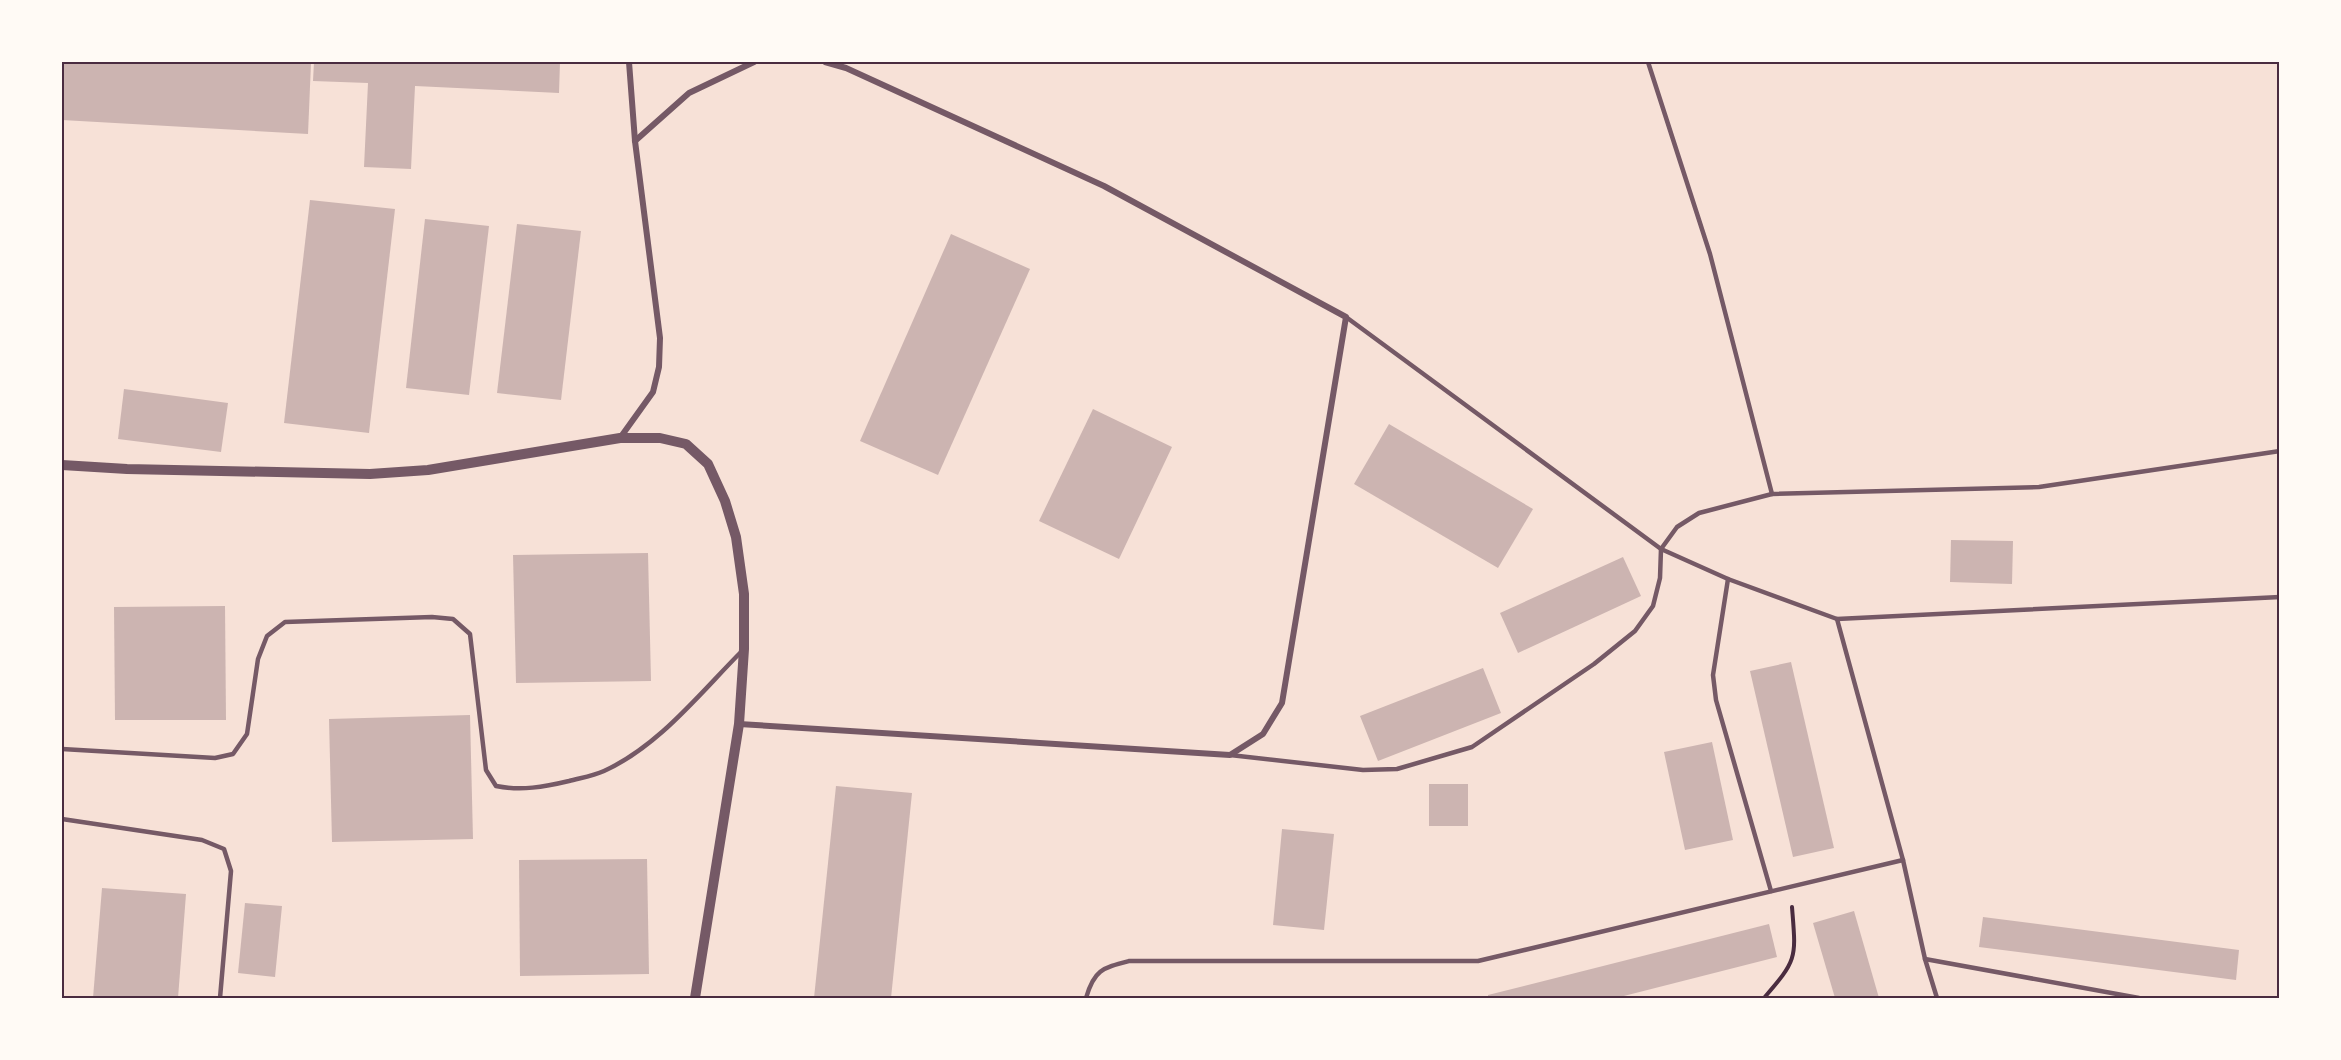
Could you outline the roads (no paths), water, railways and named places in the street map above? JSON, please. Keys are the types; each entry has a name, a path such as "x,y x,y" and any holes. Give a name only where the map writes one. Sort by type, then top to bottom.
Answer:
{"street":[{"path":"620,438 653,392 659,367 658,318 635,141 629,62"},
{"path":"635,141 689,93 754,62"},
{"path":"739,724 1230,755 1263,734 1282,703 1346,317 1104,186 846,69 825,62"},
{"path":"62,465 127,469 370,474 428,470 620,438 660,438 686,444 708,464 725,501 736,537 744,594 744,649 739,724 695,999"}],"lane":[{"path":"1648,62 1710,254 1772,494"},
{"path":"1346,317 1661,549 1728,579 1836,619 2280,597"},
{"path":"1230,755 1375,770 1397,769 1472,747 1594,664 1635,631 1653,606 1660,578 1661,549 1677,527 1699,513 1772,494 2039,487 2280,451"},
{"path":"1728,579 1713,675 1716,699 1771,891"},
{"path":"62,749 215,758 233,754 247,734 258,659 267,636 285,622 432,616 453,619 470,634 486,770 496,786 512,789 546,787 602,772 635,754 660,733 744,649"},
{"path":"1836,619 1904,860 1925,959 1937,999"},
{"path":"62,819 202,840 224,849 231,871 220,999"},
{"path":"1086,999 1090,983 1104,968 1129,961 1478,961 1904,860"},
{"path":"1925,959 2139,999"}]}
